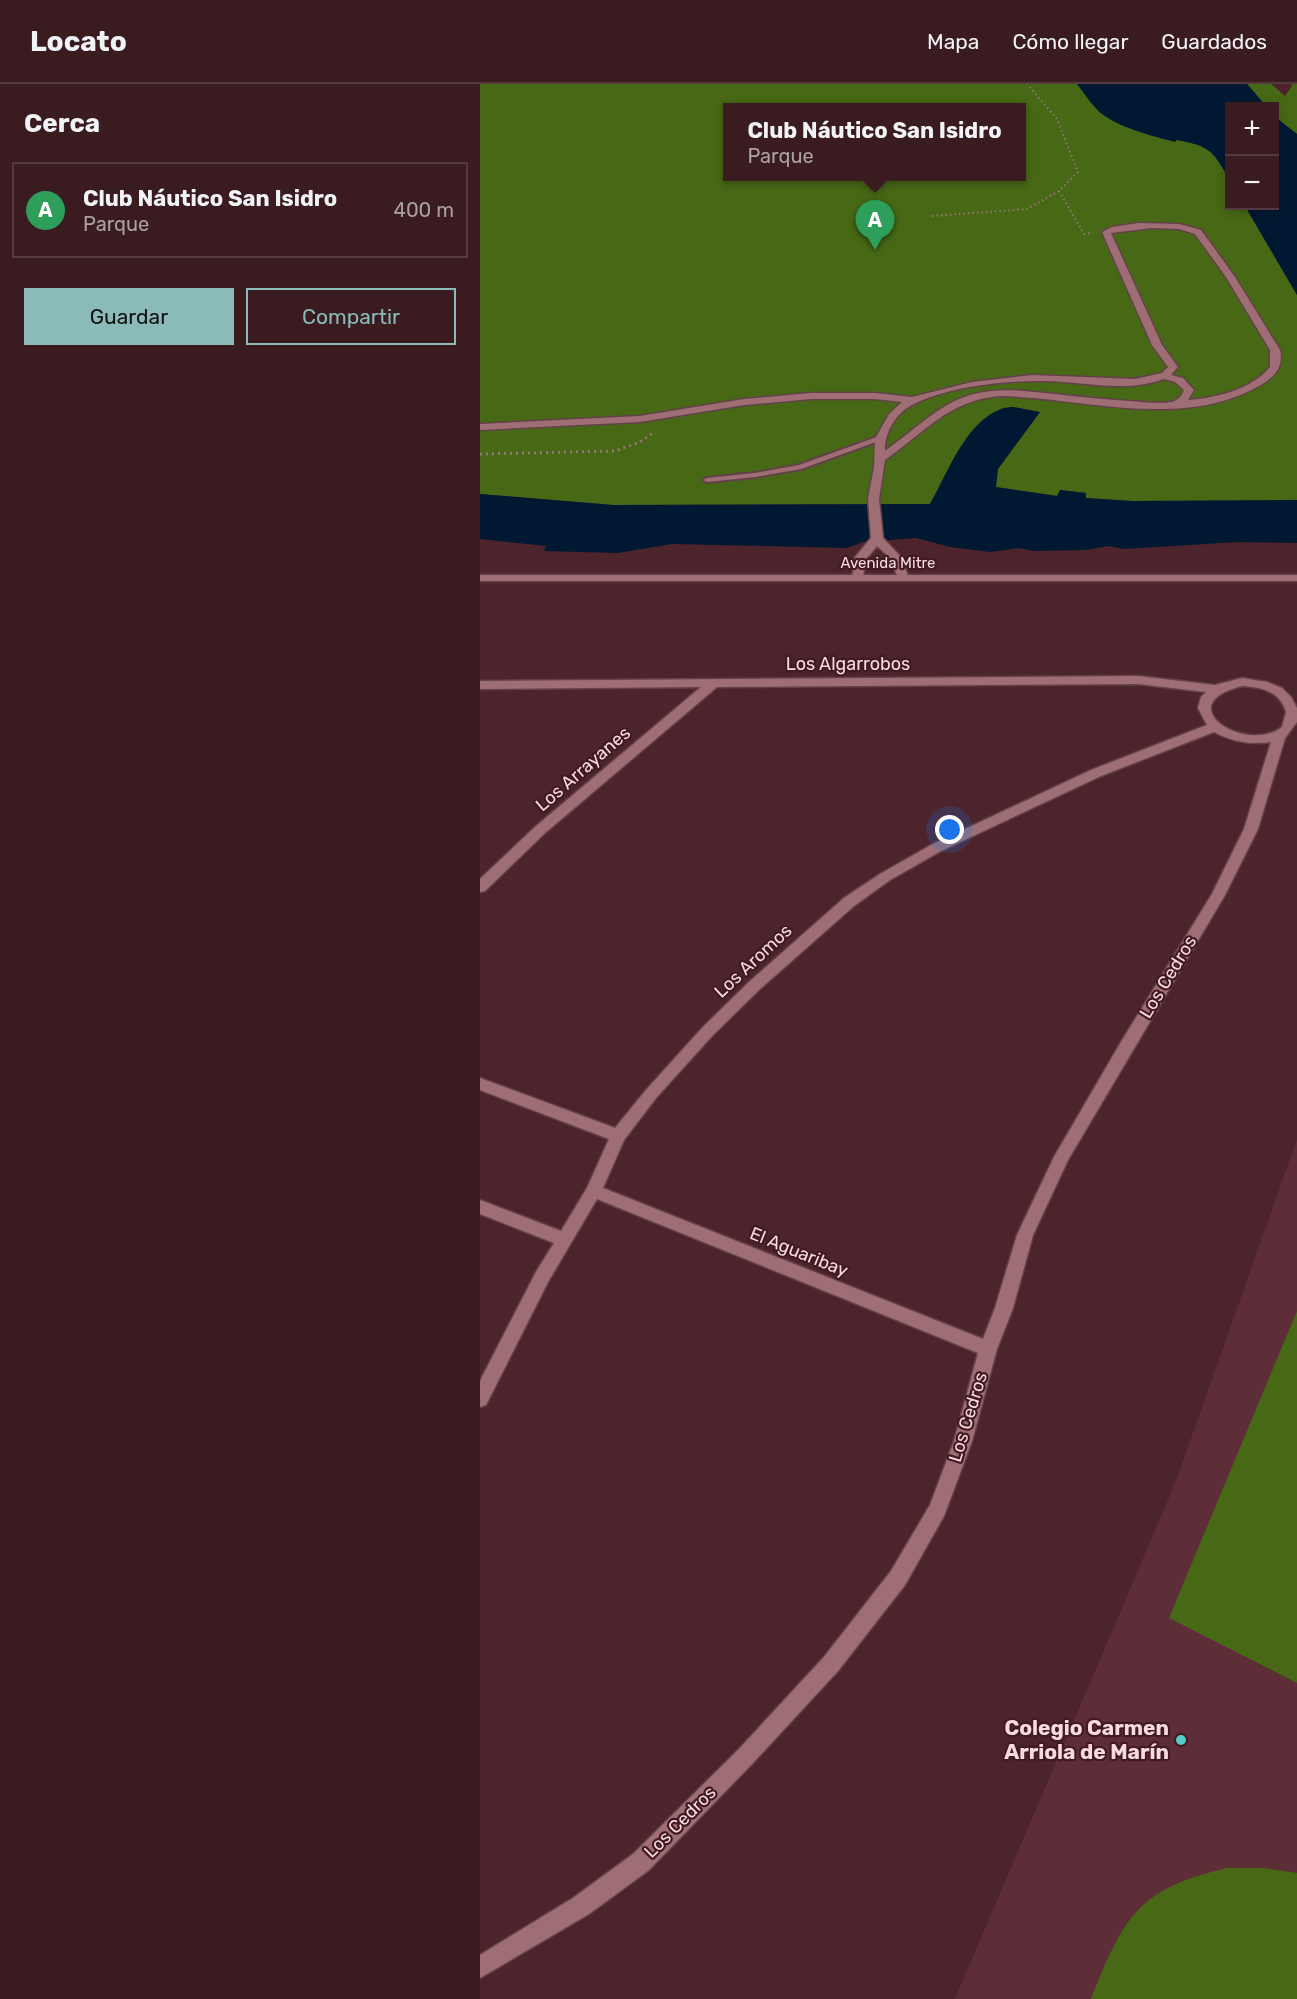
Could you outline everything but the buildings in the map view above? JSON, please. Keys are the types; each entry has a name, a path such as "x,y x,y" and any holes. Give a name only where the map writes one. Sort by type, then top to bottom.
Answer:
{"street":[{"path":"880,459 931,419 967,398 1004,392 1090,401 1175,405 1229,395 1255,385 1274,371 1278,359 1275,350 1230,277 1198,232 1174,226 1122,228 1106,232 1157,345 1173,367 1172,371 1165,376 1144,381 1045,378 978,384 902,407 905,417"},
{"path":"1165,376 1179,380 1189,390 1187,396 1175,405"},
{"path":"480,428 593,422 744,402 811,396 864,396 916,401 930,406 931,419"},
{"path":"864,396 905,417 931,419"},
{"path":"903,578 894,556 877,537 874,496 880,459 880,439 905,417"},
{"path":"858,578 861,557 877,537"},
{"name":"Avenida Mitre","path":"480,578 1297,578"},
{"name":"Los Algarrobos","path":"480,685 1138,680 1216,689"},
{"name":"Los Arrayanes","path":"480,887 540,830 714,683"},
{"name":"Los Cedros","path":"480,1967 581,1906 641,1862 831,1665 898,1578 937,1510 963,1441 988,1349 1004,1308 1025,1236 1062,1157 1218,895 1251,829 1279,736 1289,730 1294,722 1295,712 1291,703 1271,688 1249,683 1228,684 1216,689"},
{"path":"1216,689 1204,702 1204,711 1215,727 1239,739 1266,740 1279,736"},
{"name":"Los Aromos","path":"480,1400 542,1277 594,1191 618,1136 667,1076 747,993 849,902 885,877 936,848 1096,773 1215,727"},
{"path":"480,1084 618,1136"},
{"name":"El Aguaribay","path":"594,1191 988,1349"},
{"path":"480,1207 565,1240"}],"lane":[{"path":"707,480 755,475 801,466 880,439"}],"path":[{"path":"932,216 1027,209 1059,190 1078,172 1057,119 1027,84"},
{"path":"1059,190 1084,234 1106,232"},
{"path":"480,454 615,451 652,435 667,414"}],"shaded area":[{"name":"Colegio Carmen Arriola de Marín","path":"1297,1139 1297,1999 955,1999 1176,1481"}],"green space":[{"path":"480,84 1077,84 1100,113 1115,121 1147,134 1197,144 1215,154 1225,172 1225,210 1247,210 1297,295 1297,500 1132,501 1086,498 1086,493 1060,490 1057,496 995,487 998,469 1040,412 1013,407 1002,408 943,482 930,504 613,505 480,494"},
{"path":"1247,84 1271,84 1285,96 1291,84 1297,84 1297,134 1279,120 1279,102 1263,102"},
{"path":"1297,1311 1297,1683 1169,1618"},
{"path":"1227,1868 1264,1868 1297,1873 1297,1999 1091,1999 1114,1947 1125,1927 1138,1911 1153,1897 1172,1886"}],"water":[{"path":"1077,84 1247,84 1263,102 1225,102 1225,172 1214,156 1204,148 1188,142 1177,140 1175,142 1136,131 1108,118 1091,103"},
{"path":"1279,120 1297,134 1297,295 1247,210 1279,210"},
{"path":"1013,407 1040,412 998,469 996,487 1057,496 1060,490 1086,493 1086,498 1132,501 1297,500 1297,543 1239,542 1124,549 1109,546 1086,550 1034,551 1019,548 990,552 950,547 916,538 863,542 847,548 672,544 618,553 544,551 546,546 480,539 480,494 613,505 930,504 953,460 973,430 998,410"}],"place":[{"name":"Club Náutico San Isidro","path":"875,250"},
{"name":"Colegio Carmen Arriola de Marín","path":"1181,1740"}]}
